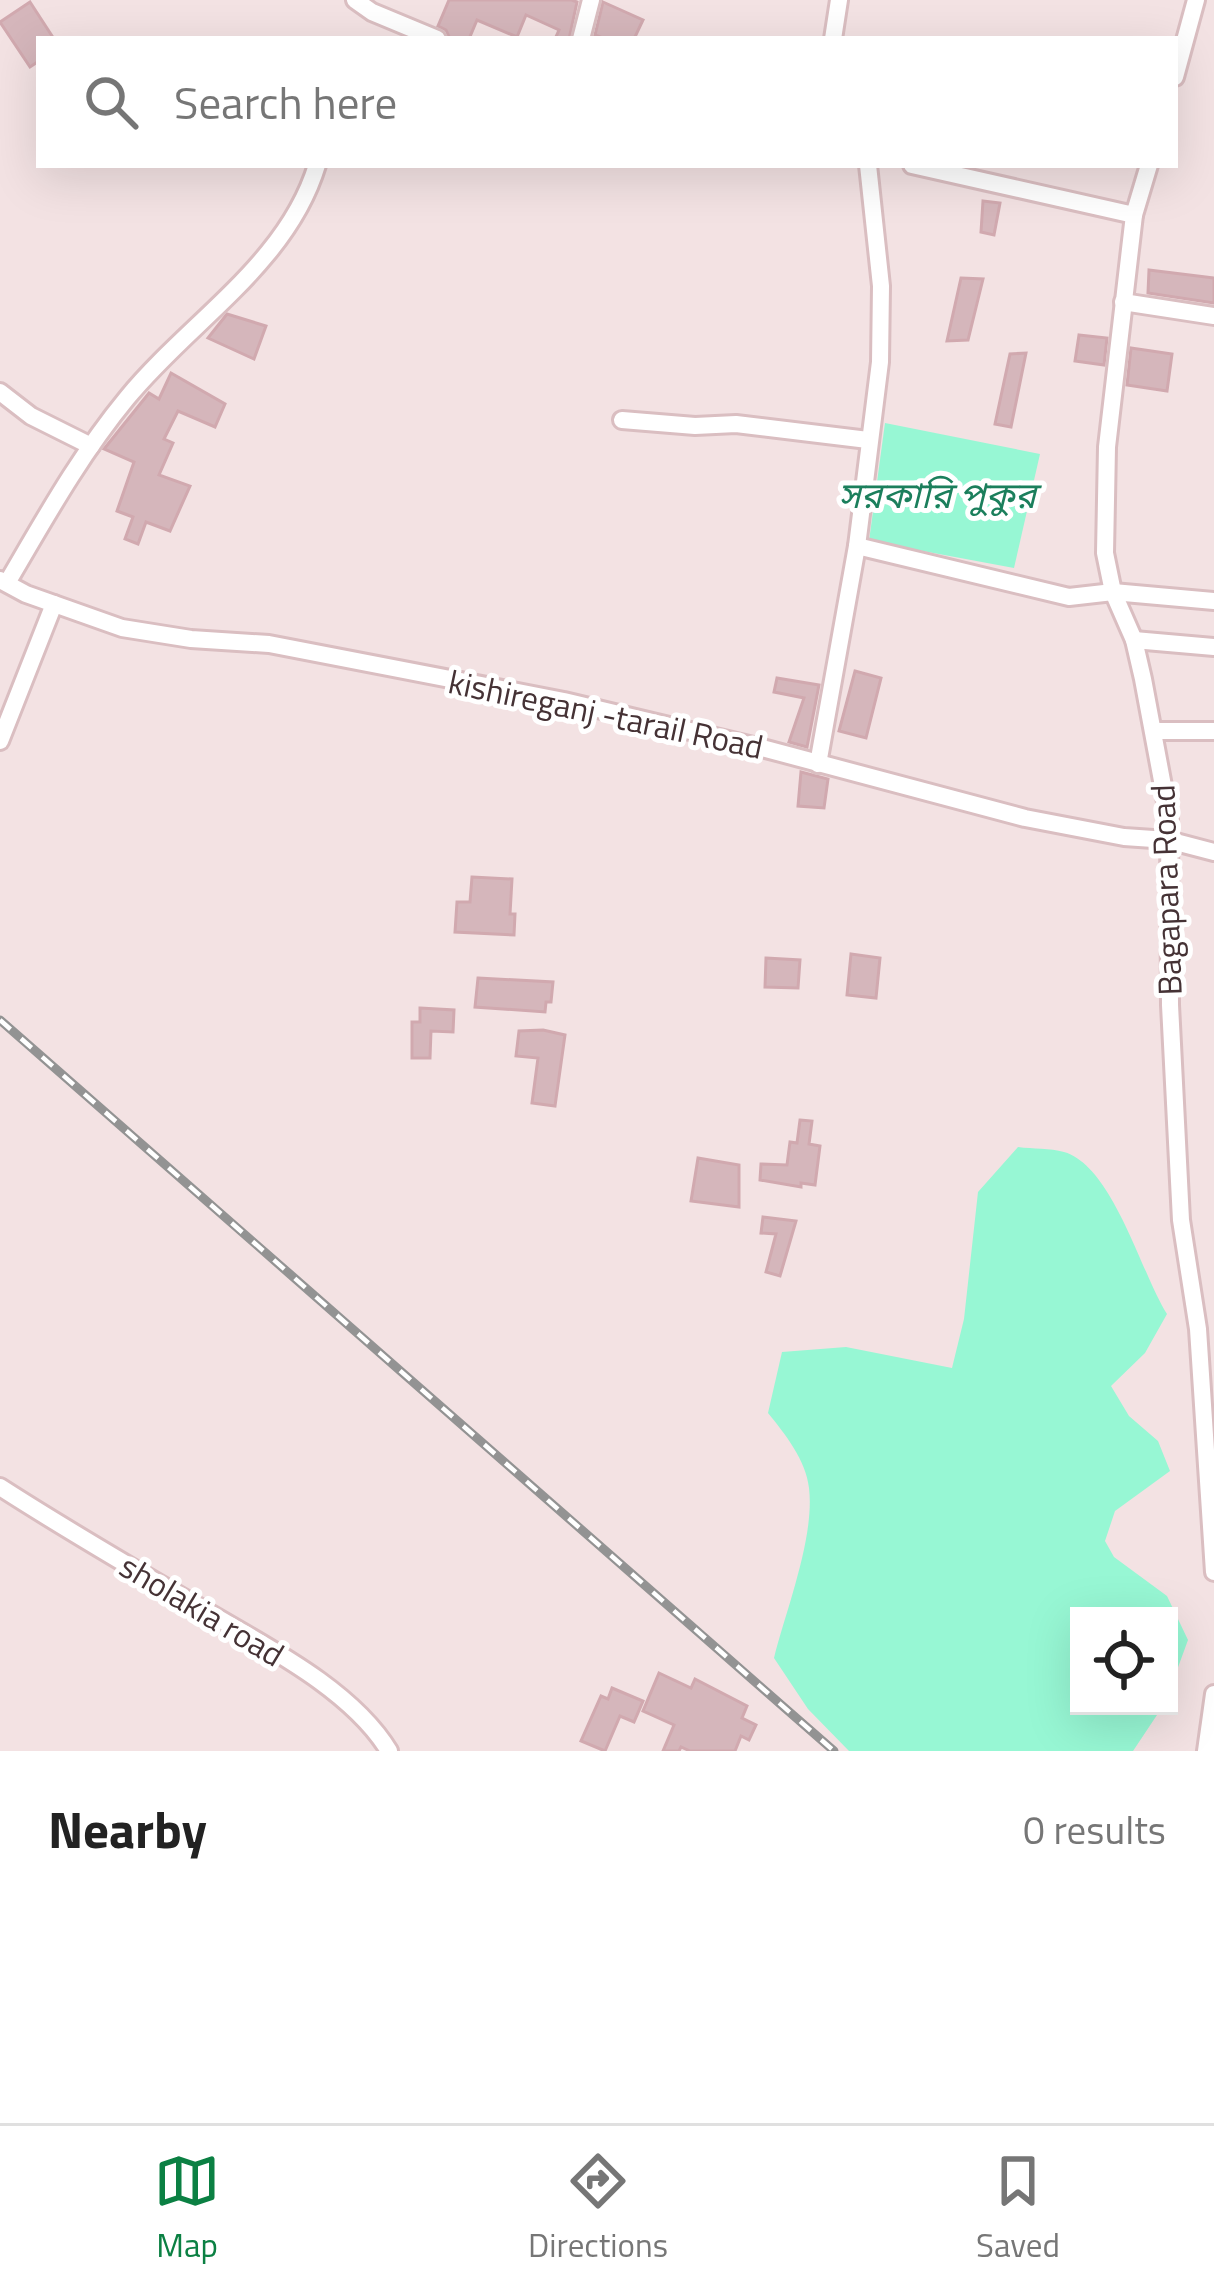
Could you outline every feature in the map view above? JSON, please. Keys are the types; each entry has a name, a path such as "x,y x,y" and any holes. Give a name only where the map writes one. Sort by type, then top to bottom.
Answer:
{"street":[{"path":"355,0 425,36"},
{"path":"582,36 591,0"},
{"path":"833,36 839,0"},
{"path":"1178,66 1196,0"},
{"path":"3,582 130,394 263,259 303,202 316,168"},
{"path":"818,764 857,546 880,362 881,286 868,168"},
{"path":"925,168 1134,215"},
{"name":"Bagapara Road","path":"1148,168 1134,215 1123,302 1104,479 1105,554 1113,592 1134,640 1169,818 1170,1005 1180,1198 1198,1329 1214,1572"},
{"path":"1123,302 1214,316"},
{"path":"0,392 32,416 91,446"},
{"path":"622,421 736,424 868,440"},
{"path":"857,546 1069,597 1113,592 1214,601"},
{"name":"kishireganj -tarail Road","path":"3,582 122,628 269,644 564,700 1025,818 1124,837 1168,840 1214,852"},
{"path":"0,741 54,604"},
{"path":"1134,640 1214,647"},
{"path":"1154,731 1214,731"},
{"name":"sholakia road","path":"0,1487 286,1659 352,1708 380,1735 389,1751"},
{"path":"1206,1751 1214,1694"}],"water":[{"name":"সরকারি পুকুর","path":"885,423 1040,454 1014,568 869,541"},
{"path":"1018,1147 1064,1152 1081,1161 1111,1199 1167,1314 1145,1353 1111,1386 1129,1416 1158,1441 1170,1471 1115,1511 1105,1541 1114,1557 1167,1596 1172,1607 1070,1607 1070,1715 1157,1715 1133,1751 849,1751 808,1709 774,1658 804,1551 810,1507 804,1467 768,1413 782,1352 846,1347 952,1368 964,1319 978,1192"},
{"path":"1178,1619 1188,1640 1178,1667"}],"building":[{"path":"449,0 577,2 570,36 556,36 559,30 526,15 517,36 477,20 470,36 449,36 438,26"},
{"path":"30,2 52,36 36,36 36,63 30,67 0,22"},
{"path":"603,2 643,20 635,36 595,35"},
{"path":"983,201 1000,203 994,235 981,232"},
{"path":"1149,270 1214,278 1214,303 1148,293"},
{"path":"961,278 983,279 968,340 947,341"},
{"path":"227,314 266,326 254,359 208,338"},
{"path":"1079,335 1107,338 1104,365 1075,361"},
{"path":"1131,348 1172,354 1167,391 1127,385"},
{"path":"1026,353 1011,427 995,424 1010,354"},
{"path":"171,373 225,404 215,427 178,411 164,439 173,443 159,475 190,486 170,531 146,522 138,544 125,539 133,517 117,511 134,462 104,449 149,393 159,399"},
{"path":"855,671 881,678 866,738 839,731"},
{"path":"777,678 819,685 807,747 789,742 804,698 774,692"},
{"path":"801,772 828,779 824,808 798,806"},
{"path":"472,877 512,879 514,935 455,932 457,902 470,902"},
{"path":"851,954 880,958 876,998 847,995"},
{"path":"766,958 800,960 798,988 765,987"},
{"path":"478,978 553,982 551,1002 546,1002 545,1012 475,1007"},
{"path":"420,1008 454,1010 453,1032 431,1031 430,1058 412,1058 412,1022 420,1022"},
{"path":"519,1031 565,1035 555,1106 532,1103 538,1058 516,1056"},
{"path":"800,1120 812,1121 809,1144 820,1146 815,1185 760,1180 761,1164 787,1165"},
{"path":"698,1158 739,1165 739,1207 691,1201"},
{"path":"763,1217 796,1221 780,1276 766,1272 776,1234 761,1233"},
{"path":"659,1673 691,1688 695,1679 747,1706 742,1718 756,1725 749,1740 741,1736 735,1751 681,1747 663,1751 674,1725 643,1711"},
{"path":"612,1688 643,1701 634,1722 620,1716 605,1751 581,1741 601,1696 608,1699"}],"railway":[{"path":"0,1020 834,1751"}]}
